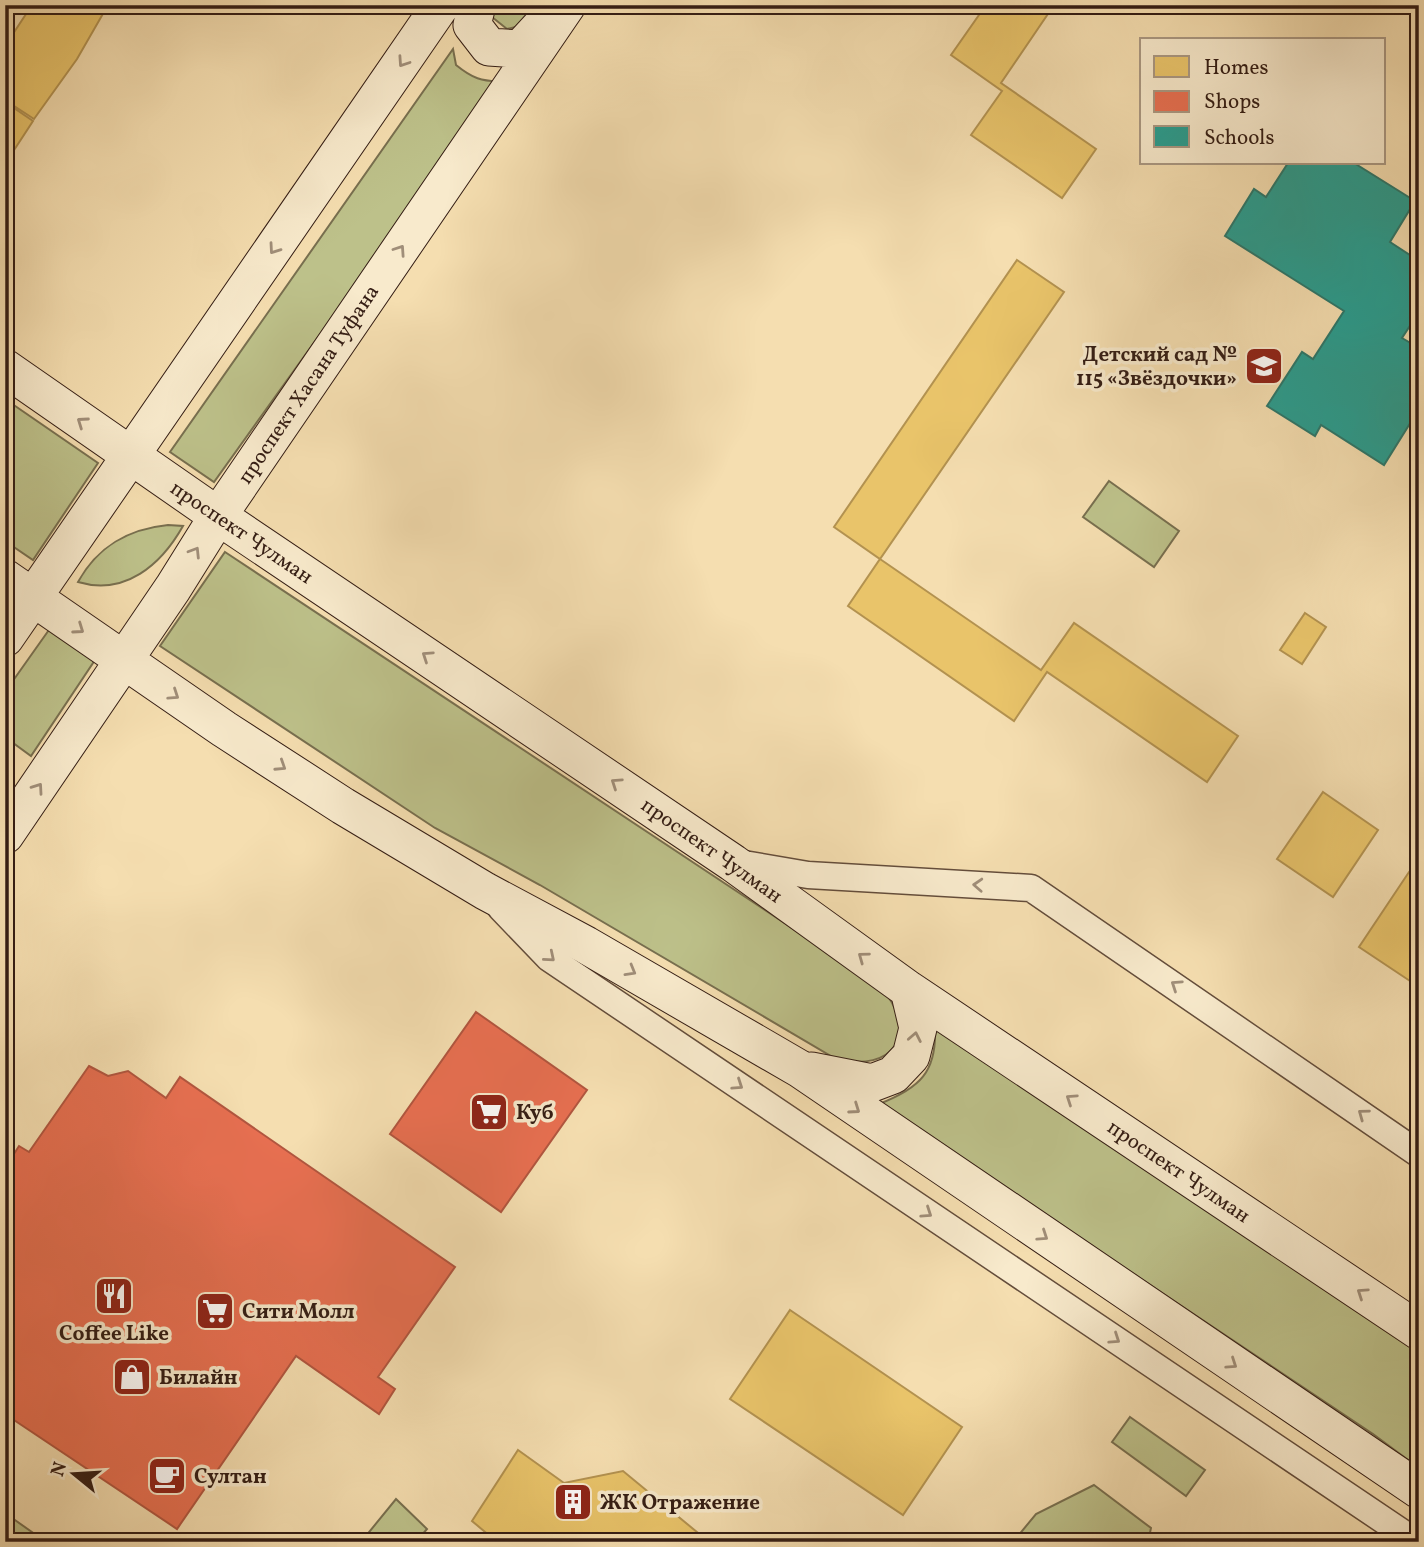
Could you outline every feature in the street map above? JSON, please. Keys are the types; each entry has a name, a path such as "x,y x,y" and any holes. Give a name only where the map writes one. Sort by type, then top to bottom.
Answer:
{"main road":[{"path":"5,638 20,587 131,456 441,5"},
{"path":"477,5 472,25 489,47 520,49 561,5"},
{"name":"проспект Хасана Туфана","path":"5,835 218,516 567,5"},
{"name":"проспект Чулман","path":"5,368 218,516 733,863 909,990 1419,1331"},
{"path":"20,587 123,660 343,806 485,891 586,945 800,1069 1419,1490"},
{"path":"800,1069 872,1083 893,1075 911,1056 918,1028 909,990"}],"street":[{"path":"733,863 808,875 1031,888 1419,1154"},
{"path":"485,891 549,958 1416,1542"}],"green space":[{"path":"534,5 520,26 507,29 492,17 491,6"},
{"path":"453,49 456,65 467,73 483,80 502,81 214,482 170,452"},
{"path":"5,399 98,463 33,560 5,541"},
{"path":"1109,481 1179,531 1154,567 1083,517"},
{"path":"168,525 183,526 164,553 140,574 111,585 78,582 95,558 127,535"},
{"path":"225,552 881,987 893,1004 899,1020 899,1034 895,1046 873,1060 856,1062 836,1059 540,885 435,828 160,646"},
{"path":"51,627 97,657 31,756 5,737 5,692"},
{"path":"935,1027 1419,1353 1419,1468 1373,1434 879,1104 905,1092 923,1076 933,1056"},
{"path":"1130,1417 1205,1470 1186,1496 1112,1442"},
{"path":"1094,1485 1151,1528 1148,1542 1013,1542 1036,1514"},
{"path":"396,1499 427,1529 416,1542 361,1542"},
{"path":"5,1513 46,1542 5,1542"}],"building: Homes":[{"path":"32,5 108,5 77,59 34,119 5,100 5,46"},
{"path":"986,5 1054,5 1001,83 1096,149 1062,198 971,135 1002,91 951,55"},
{"path":"5,102 33,121 5,164"},
{"path":"1017,260 1064,292 880,559 834,527"},
{"path":"880,559 1041,670 1074,623 1238,736 1207,782 1047,672 1014,721 848,606"},
{"path":"1305,613 1326,627 1302,664 1280,650"},
{"path":"1323,792 1378,830 1333,897 1277,859"},
{"path":"1409,872 1419,878 1419,987 1359,947"},
{"path":"790,1310 962,1427 903,1515 730,1399"},
{"name":"ЖК Отражение","path":"518,1450 564,1483 623,1471 709,1542 497,1542 472,1521"}],"building: Shops":[{"name":"Куб","path":"476,1012 587,1090 501,1212 390,1134"},
{"name":"Сити Молл","path":"89,1066 108,1076 128,1071 166,1098 180,1077 455,1267 378,1377 395,1389 379,1414 296,1356 177,1529 5,1414 5,1168 19,1146 29,1152"}],"building: Schools":[{"path":"1287,164 1356,164 1415,201 1390,242 1419,261 1419,312 1402,338 1419,348 1419,409 1384,465 1321,425 1315,436 1267,406 1302,352 1313,359 1344,311 1225,236 1254,189 1266,197"}],"place":[{"name":"Детский сад № 115 «Звёздочки»","path":"1264,366"},
{"name":"Куб","path":"489,1112"},
{"name":"Coffee Like","path":"114,1296"},
{"name":"Сити Молл","path":"215,1311"},
{"name":"Билайн","path":"132,1377"},
{"name":"Султан","path":"167,1476"},
{"name":"ЖК Отражение","path":"573,1502"}]}
